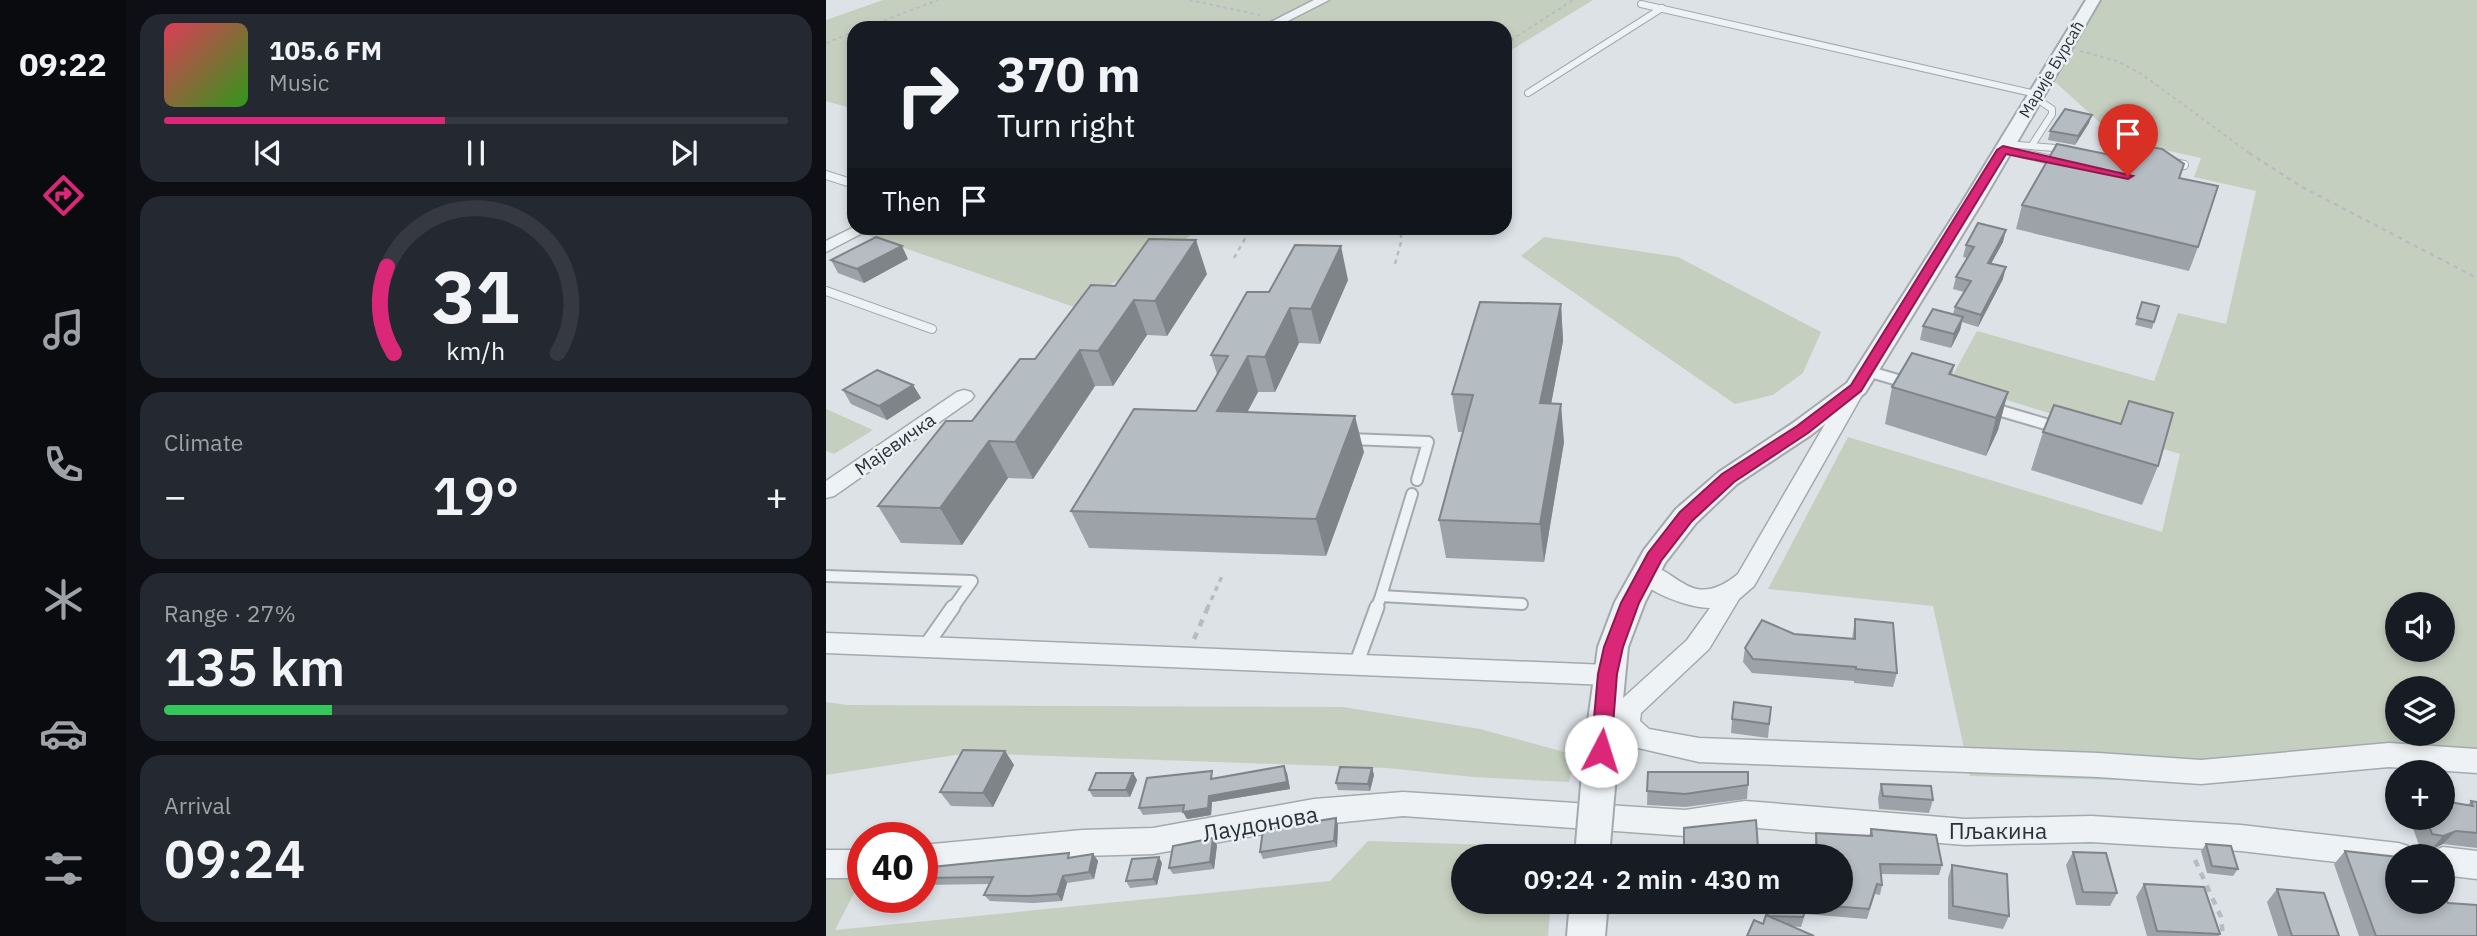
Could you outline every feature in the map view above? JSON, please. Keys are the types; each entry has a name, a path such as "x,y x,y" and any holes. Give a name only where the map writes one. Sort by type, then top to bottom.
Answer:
{"street":[{"path":"1283,20 1323,0"},
{"name":"Марије Бурсаћ","path":"2093,0 1862,379 1746,580 1728,596 1718,618 1701,641 1636,698 1628,712 1627,721 1635,735 1643,739 1699,750 2029,762 2201,772 2389,755 2477,761"},
{"path":"826,247 850,235"},
{"name":"Марије Бурсаћ","path":"1593,844 1608,674 1622,622 1645,573 1678,525 1728,478 1802,429 1862,379"},
{"name":"Мајевичка","path":"826,491 964,396"},
{"path":"1645,573 1692,597 1715,599 1728,596"},
{"path":"826,643 1608,674"},
{"name":"Лаудонова","path":"938,857 1083,843 1153,841 1361,806 1403,804 1599,816"},
{"name":"Пљакина","path":"1599,816 1685,823 1745,814 1965,832 2091,829 2241,838 2385,855"},
{"path":"2455,862 2477,865"},
{"path":"826,864 847,864"},
{"path":"1586,936 1587,914"}],"lane":[{"path":"1641,4 2035,96 2052,109 2053,114 2032,145"},
{"path":"1528,93 1662,8"},
{"path":"2004,147 2032,145 2078,151"},
{"path":"2004,147 2066,163"},
{"path":"2115,159 2131,164 2129,157 2134,155 2184,165"},
{"path":"826,175 847,182"},
{"path":"826,291 932,329"},
{"path":"1862,379 1919,386"},
{"path":"1983,405 2073,432"},
{"path":"1337,438 1428,442 1417,480"},
{"path":"1357,662 1381,596 1412,494"},
{"path":"826,576 972,581 925,647"},
{"path":"1381,596 1522,604"}],"path":[{"path":"883,21 939,0"},
{"path":"1189,0 1283,20"},
{"path":"1512,39 1573,0"},
{"path":"826,43 847,35"},
{"path":"2064,47 2117,61 2140,73 2234,144 2302,187 2477,278"},
{"path":"1234,258 1247,235"},
{"path":"1395,264 1401,235"},
{"path":"1186,656 1223,574"},
{"path":"2184,835 2221,917 2223,936"}],"green space":[{"path":"883,0 1593,0 1512,50 1512,21 847,21 847,107 826,101 826,20"},
{"path":"2092,0 2477,0 2477,765 2455,762 2455,760 2415,757 2232,783 1970,776 1933,606 1768,589 1848,437 2162,532 2180,454 1949,382 1977,331 2154,381 2178,313 2226,324 2256,191 2194,177 2201,158 2119,140 2053,80"},
{"path":"867,235 1192,235 1074,307"},
{"path":"1544,237 1678,257 1821,332 1803,373 1773,395 1735,404 1521,256"},
{"path":"826,409 873,430 834,454 826,451"},
{"path":"826,702 847,705 1343,707 1480,729 1575,755 1569,782 1473,777 1387,768 968,753 826,775"},
{"path":"1368,841 1462,844 1451,844 1451,914 1550,914 1548,936 826,936 826,876 847,876 847,907 835,930 1330,881"}],"building":[{"path":"2065,109 2092,115 2078,136 2050,131"},
{"path":"2057,144 2130,159 2142,157 2150,147 2162,149 2184,164 2179,178 2218,186 2198,247 2022,205"},
{"path":"1978,223 2006,230 1988,263 2006,267 1981,315 1955,307 1971,281 1956,277 1974,247 1966,245"},
{"path":"876,237 902,246 857,269 831,260"},
{"path":"1149,239 1196,240 1155,301 1134,300 1098,351 1080,350 1015,442 989,441 940,508 878,506 946,421 972,421 1020,359 1035,359 1091,285 1115,286"},
{"path":"1295,245 1341,246 1311,309 1290,308 1265,357 1248,356 1217,411 1355,416 1316,519 1071,511 1134,409 1196,411 1228,356 1211,355 1247,292 1269,292"},
{"path":"1480,302 1561,304 1540,403 1561,404 1540,524 1439,520 1473,395 1452,394"},
{"path":"2142,302 2159,306 2154,322 2137,318"},
{"path":"1933,309 1963,317 1954,334 1923,326"},
{"path":"1912,353 1954,365 1949,374 2008,392 1996,418 1892,387"},
{"path":"877,370 913,385 879,406 843,390"},
{"path":"2129,401 2173,413 2158,466 2043,432 2054,405 2121,424"},
{"path":"1855,619 1893,623 1897,673 1753,659 1745,648 1762,620 1794,634 1855,639"},
{"path":"1734,702 1771,707 1769,724 1732,719"},
{"path":"963,750 1005,751 983,793 940,792"},
{"path":"1284,766 1287,782 1209,796 1208,808 1183,812 1184,805 1139,808 1147,778 1212,771 1211,779"},
{"path":"1340,767 1372,768 1368,784 1336,783"},
{"path":"1648,772 1748,772 1748,785 1685,794 1647,791"},
{"path":"1096,773 1133,773 1126,790 1089,790"},
{"path":"1881,784 1931,786 1933,800 1883,796"},
{"path":"2471,801 2477,802 2477,833 2456,831 2443,836 2432,834 2431,830 2455,830 2455,803 2473,806"},
{"path":"1336,818 1334,841 1260,852 1263,830"},
{"path":"1756,820 1758,844 1684,844 1684,828"},
{"path":"1871,829 1936,835 1942,865 1880,864 1882,885 1877,884 1869,909 1853,908 1853,844 1817,844 1816,833 1872,836"},
{"path":"1213,838 1210,862 1169,868 1173,846"},
{"path":"2206,844 2231,846 2238,869 2212,866"},
{"path":"2345,851 2385,856 2385,914 2455,914 2455,903 2477,905 2477,936 2376,936"},
{"path":"2073,852 2106,853 2117,893 2083,892"},
{"path":"1069,853 1068,858 1093,854 1089,872 1063,876 1057,894 984,895 993,877 938,878 938,866"},
{"path":"1159,857 1153,879 1126,881 1132,859"},
{"path":"1952,865 2007,874 2009,916 1953,906"},
{"path":"2144,884 2204,887 2220,934 2157,931"},
{"path":"2277,889 2324,893 2339,936 2292,936"},
{"path":"1768,914 1804,914 1803,917 1767,916"},
{"path":"1766,915 1814,936 1747,936 1754,920 1763,924"}],"route":[{"path":"1601,751 1613,647 1630,603 1654,557 1686,516 1728,478 1802,429 1856,388 2003,150 2128,176"}]}
